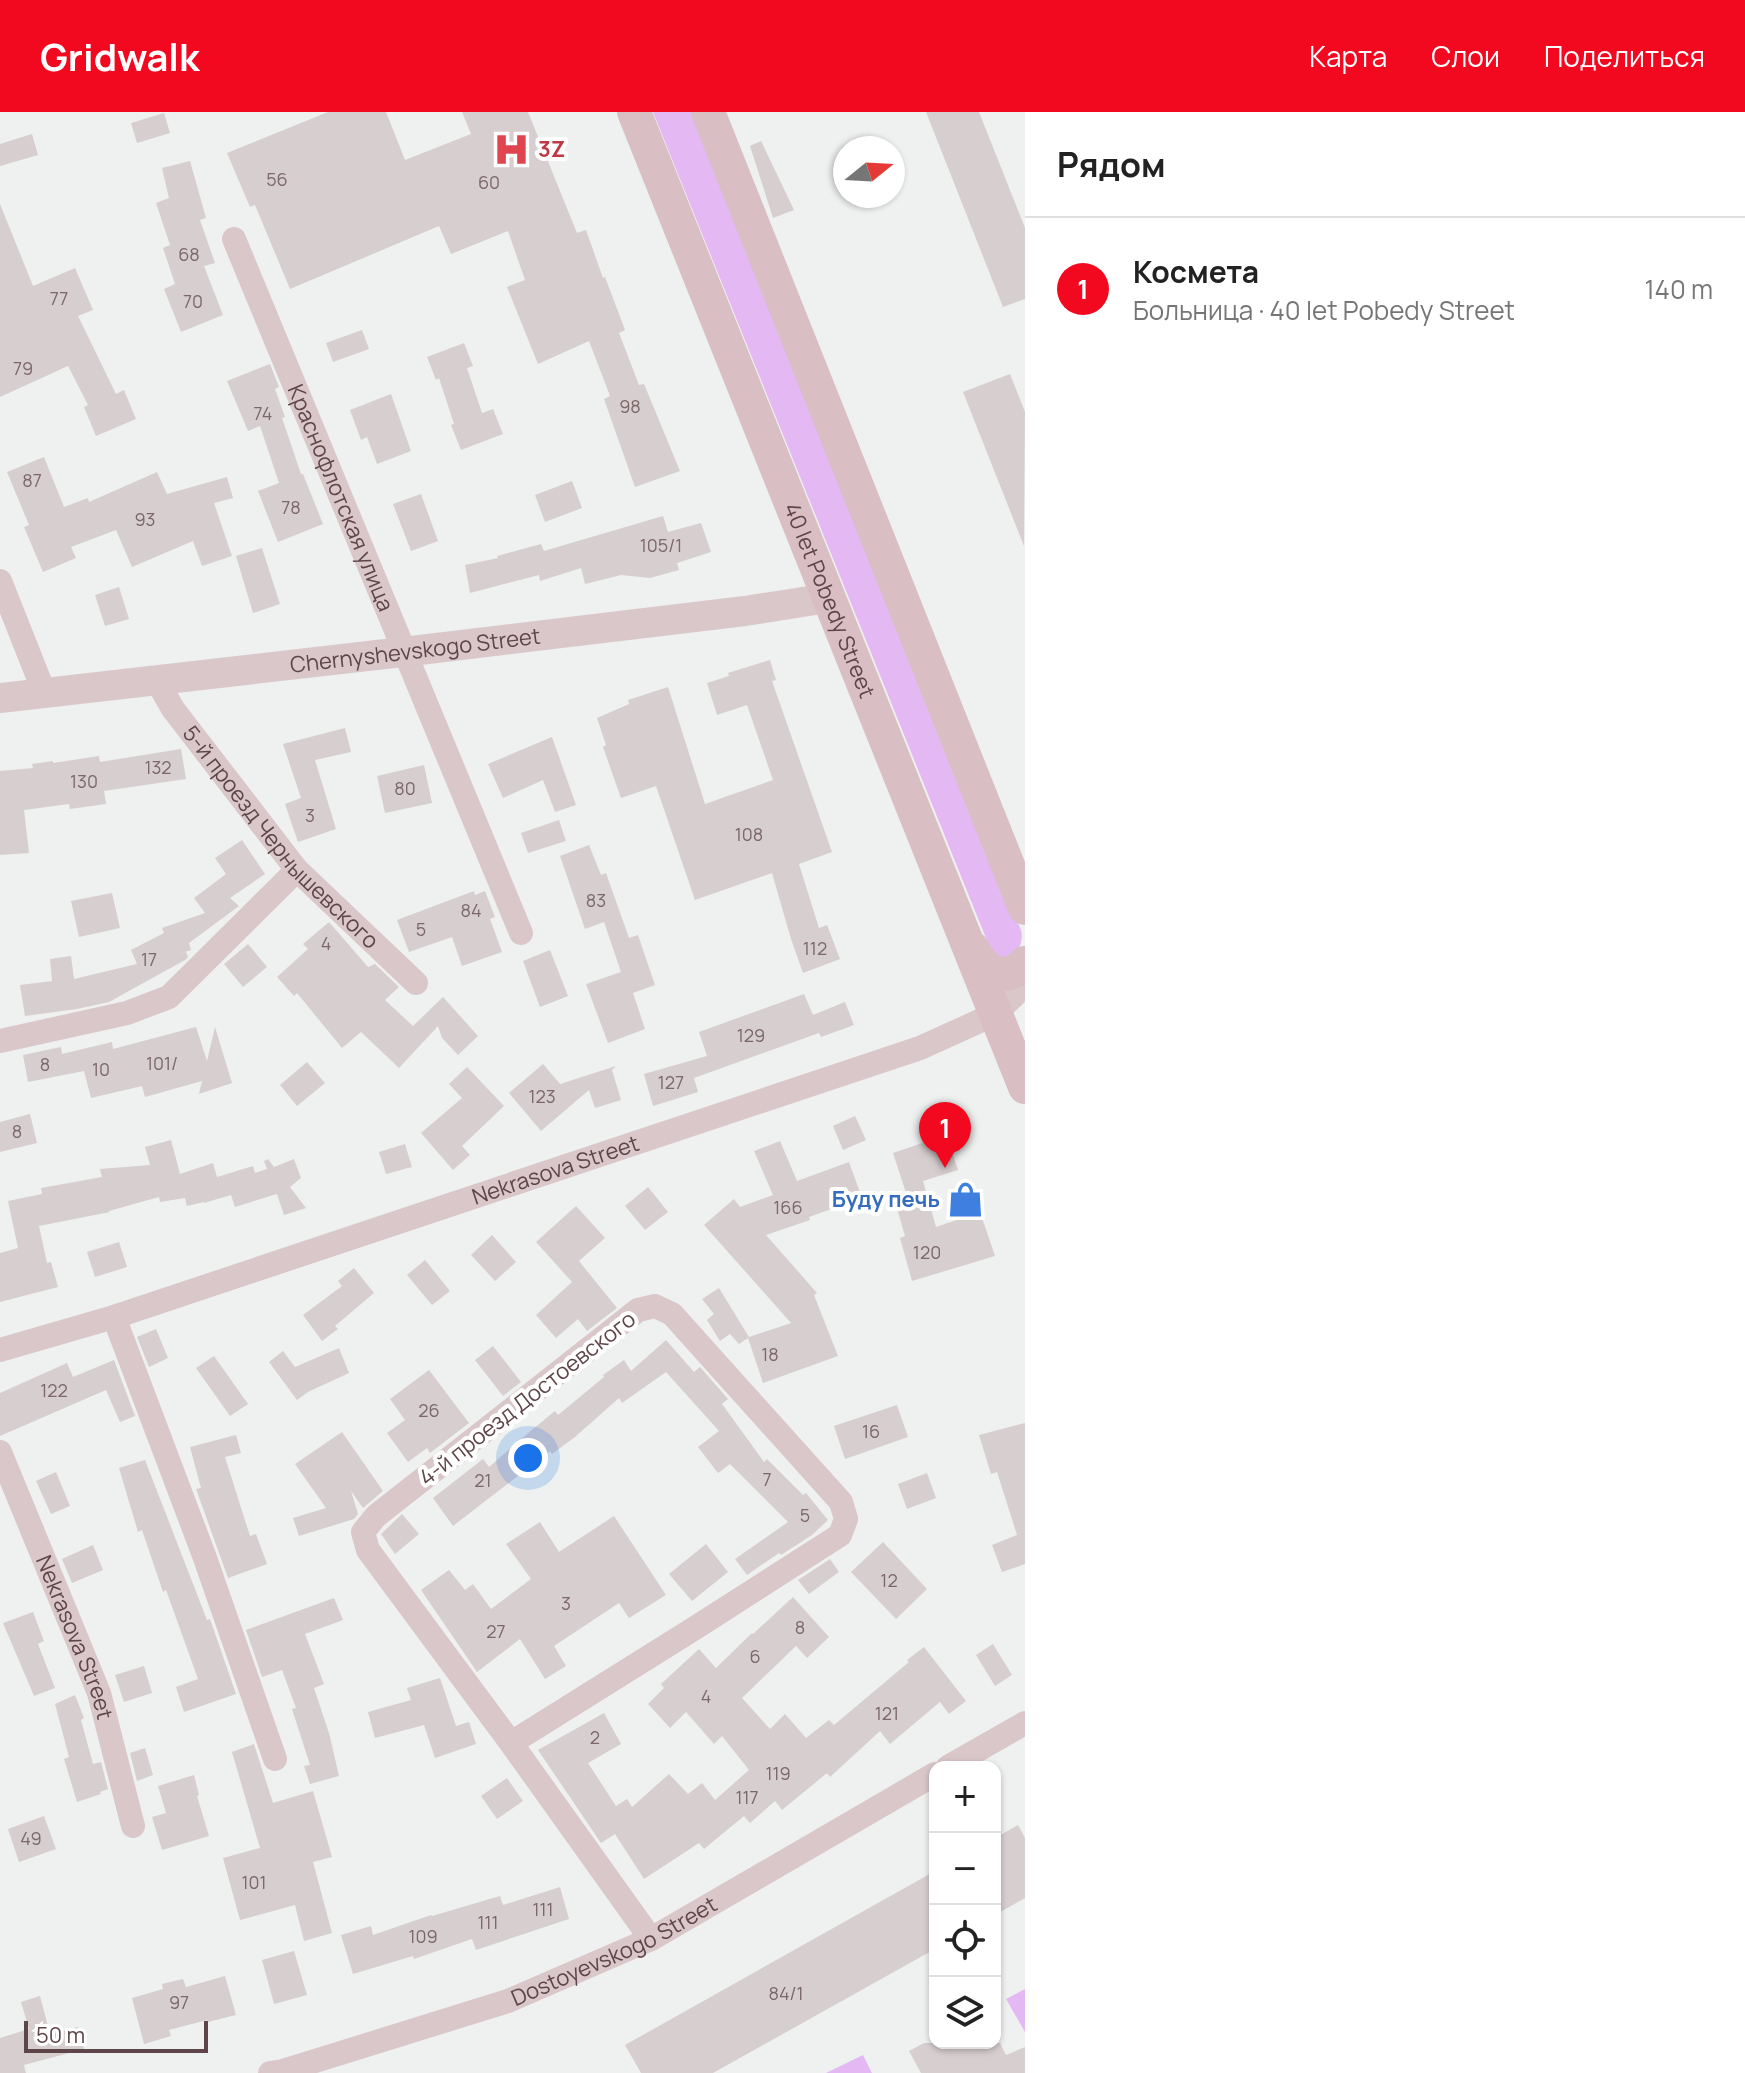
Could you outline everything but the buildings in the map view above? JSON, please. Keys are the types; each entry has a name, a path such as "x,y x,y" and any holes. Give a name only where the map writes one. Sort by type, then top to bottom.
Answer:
{"main road":[{"name":"40 let Pobedy Street","path":"634,112 966,938 1010,1013"},
{"path":"708,112 1025,908"},
{"path":"966,938 978,960 997,974 1019,969 1025,963"},
{"path":"1010,1013 1019,1015 1008,1031 1008,1039 1025,1087"}],"street":[{"name":"Краснофлотская улица","path":"234,239 521,933"},
{"path":"0,581 44,692"},
{"name":"Chernyshevskogo Street","path":"0,698 729,613 828,598"},
{"name":"5-й проезд Чернышевского","path":"157,681 173,709 297,870 416,983"},
{"path":"0,1041 127,1013 169,997 297,870"},
{"name":"Nekrasova Street","path":"0,1350 114,1317 920,1048 1010,1013 1025,985"},
{"name":"4-й проезд Достоевского","path":"511,1743 840,1535 846,1519 841,1502 672,1314 655,1306 638,1310 376,1516 363,1532 368,1550 651,1939"},
{"path":"114,1317 205,1558 275,1759"},
{"name":"Nekrasova Street","path":"0,1452 99,1693 133,1826"},
{"path":"958,1761 1025,1723"},
{"name":"Dostoyevskogo Street","path":"270,2073 508,2001 651,1939 929,1777"}],"shaded area":[{"path":"653,112 695,112 1021,930 1019,948 1012,957 1007,959 996,955 988,943"},
{"path":"1025,1989 1025,2032 1006,1999"},
{"path":"863,2055 872,2073 826,2073"}],"place":[{"name":"3Z","path":"512,149"},
{"name":"Космета","path":"945,1168"},
{"name":"Буду печь","path":"966,1199"}]}
